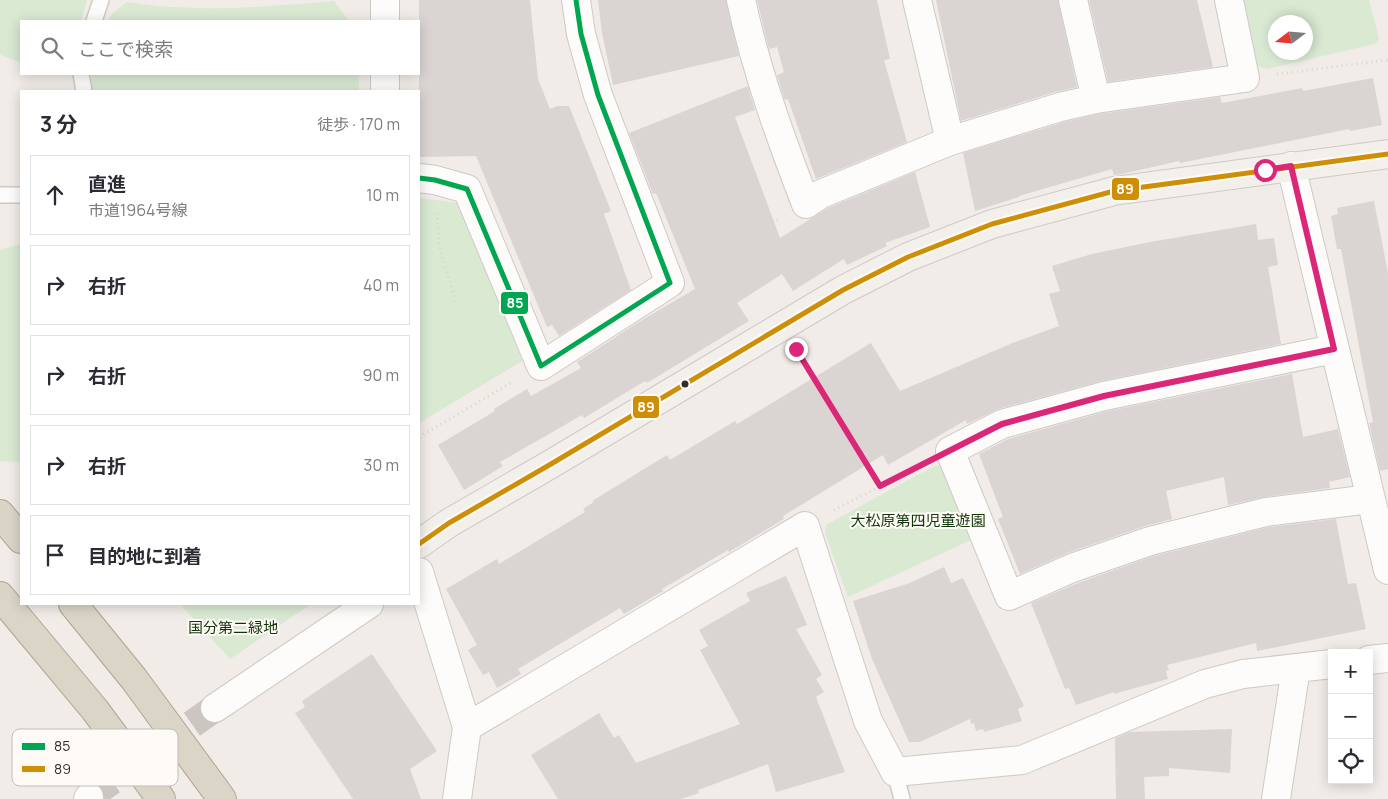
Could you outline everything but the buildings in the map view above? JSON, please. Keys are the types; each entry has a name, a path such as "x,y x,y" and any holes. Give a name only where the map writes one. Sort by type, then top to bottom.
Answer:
{"highway":[{"path":"0,514 20,538"},
{"path":"0,596 109,729"},
{"path":"74,605 134,679 171,729"},
{"path":"178,739 222,799"},
{"path":"151,786 161,799"}],"street":[{"path":"385,0 385,20"},
{"path":"420,178 435,180 467,189 541,366 670,283 598,96 581,34 576,0"},
{"path":"741,0 750,40 778,130 806,204 821,194 950,141 1060,106 1096,99 1244,78 1229,0"},
{"path":"917,0 950,141"},
{"path":"1073,0 1096,99"},
{"path":"385,75 385,90"},
{"path":"420,543 449,523 843,290 908,257 992,224 1114,191 1388,154"},
{"path":"1291,166 1388,570"},
{"path":"1334,349 1104,396 1002,424 950,452 1008,596 1072,568 1150,540 1266,512 1370,499"},
{"path":"467,727 805,526 868,721 895,772 1022,760 1205,684 1243,674 1328,664"},
{"path":"420,575 467,727 457,799"},
{"path":"214,708 367,605"},
{"path":"1373,660 1388,658"},
{"path":"1276,799 1296,668"}],"lane":[{"path":"94,20 101,0"},
{"path":"81,75 84,90"},
{"path":"0,195 20,195"},
{"path":"895,772 902,799"}],"path":[{"path":"1258,142 1244,78 1388,60"},
{"path":"670,283 806,204 832,265"},
{"path":"438,233 439,246 457,305"},
{"path":"796,349 880,486"},
{"path":"420,436 541,366"},
{"path":"805,526 880,486 950,452"}],"green space":[{"path":"0,0 87,0 81,20 20,20 20,62 0,54"},
{"path":"1241,0 1369,0 1379,39 1375,44 1313,58 1313,15 1268,15 1268,60 1306,60 1267,69 1257,65"},
{"path":"334,1 348,20 109,20 112,14 127,2 204,8 257,7"},
{"path":"92,75 359,75 359,90 90,90"},
{"path":"420,198 460,203 522,361 420,422"},
{"path":"20,244 20,462 0,461 0,250"},
{"name":"大松原第四児童遊園","path":"940,465 971,540 848,597 825,533 826,525 934,466"},
{"name":"国分第二緑地","path":"181,605 310,605 230,659"}],"tunnel":[{"path":"178,734 215,708"},
{"path":"89,797 105,786"}],"transit line":[{"name":"85","path":"420,178 435,180 467,189 541,366 670,283 598,95 581,34 576,0"},
{"name":"89","path":"420,543 449,523 843,290 908,257 992,224 1114,191 1388,154"}],"route":[{"path":"796,349 880,486 1002,424 1104,396 1334,349 1291,166 1265,170"}]}
